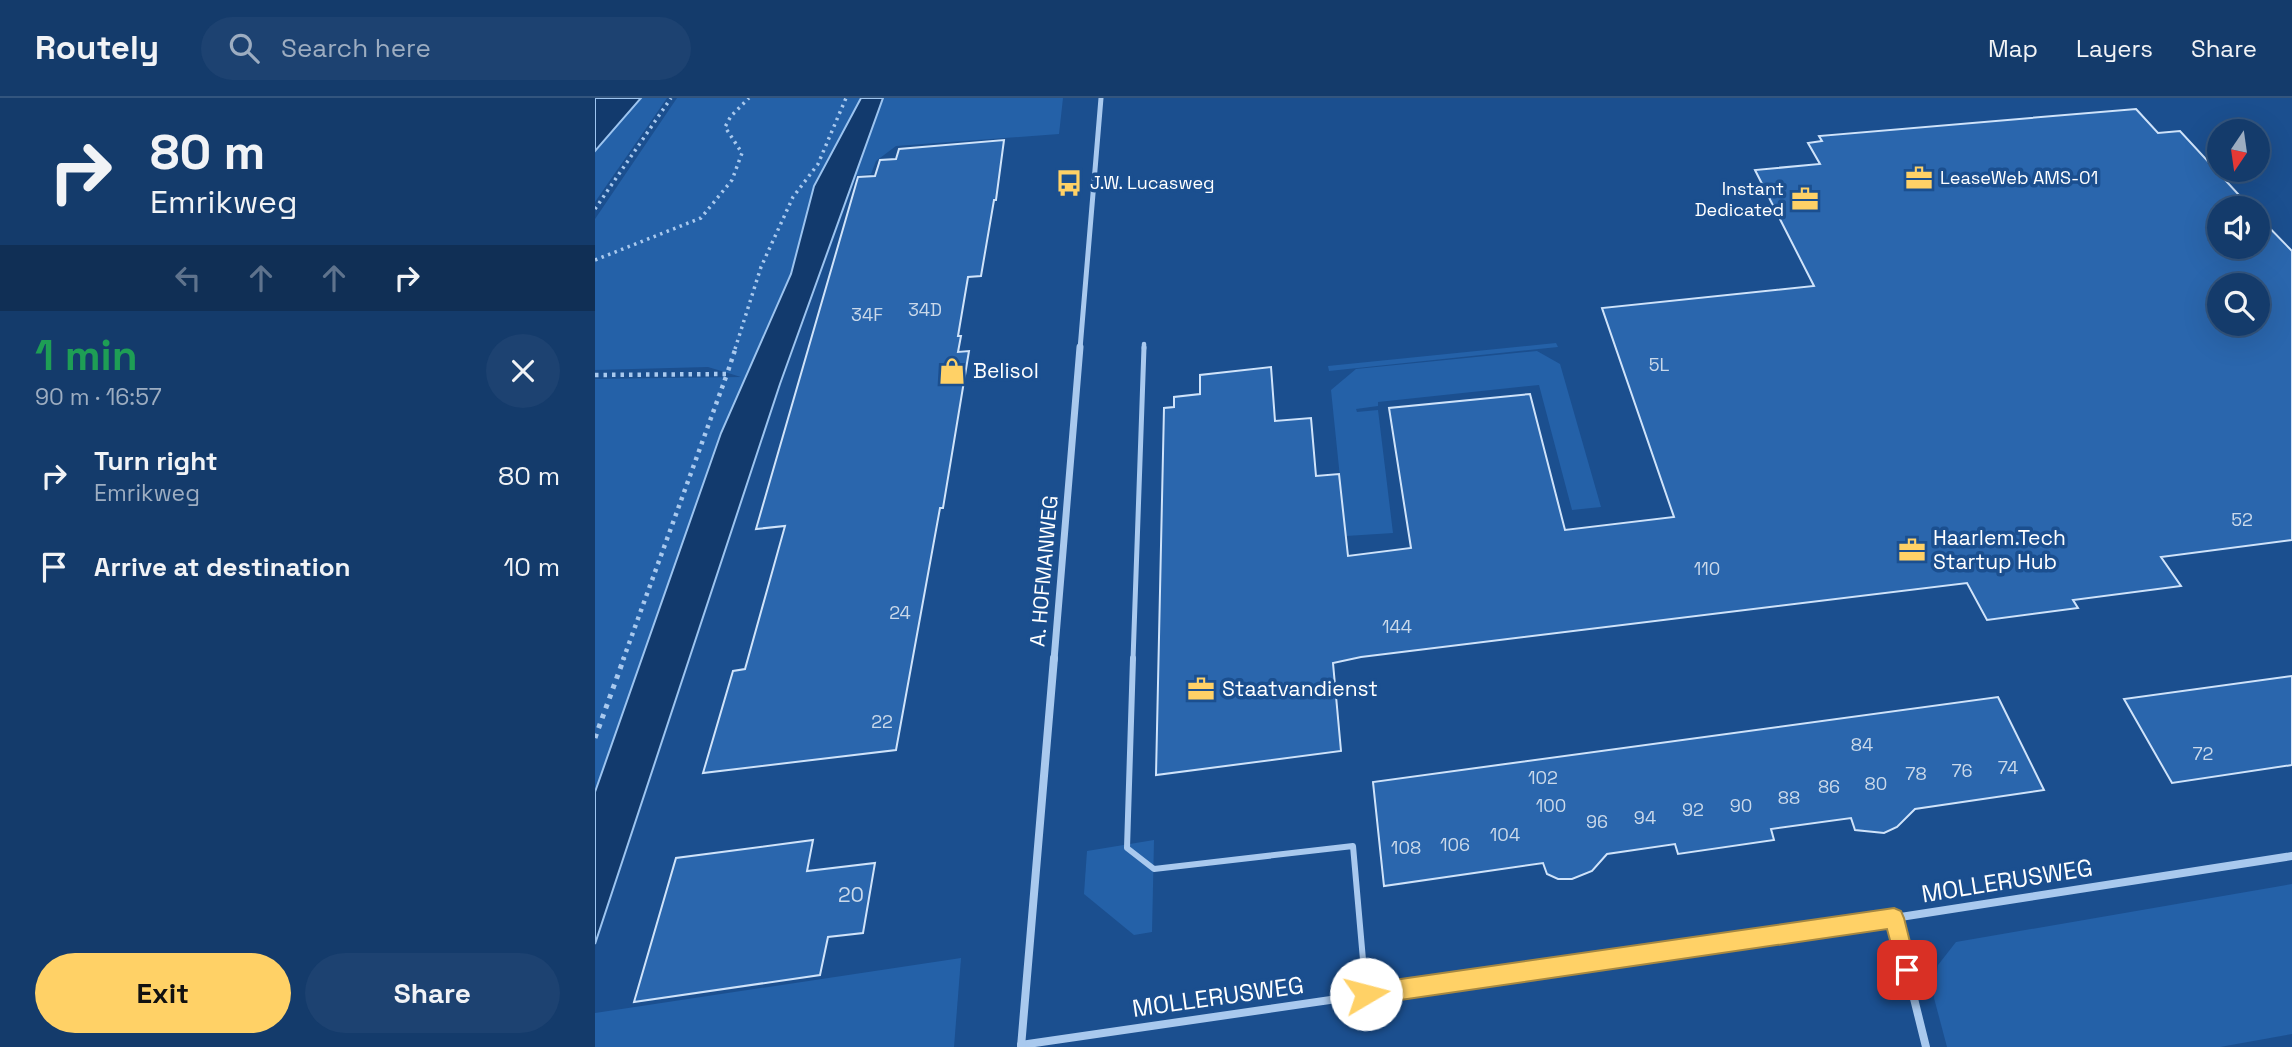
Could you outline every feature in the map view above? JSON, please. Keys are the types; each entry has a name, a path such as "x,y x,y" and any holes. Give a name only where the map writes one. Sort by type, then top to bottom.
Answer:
{"street":[{"name":"A. HOFMANWEG","path":"1021,1046 1101,98"},
{"name":"MOLLERUSWEG","path":"1021,1046 1894,918 2292,856"},
{"path":"1894,918 1926,1047"}],"lane":[{"path":"1144,344 1127,848 1154,869 1353,846 1366,994"}],"path":[{"path":"595,209 671,98"},
{"path":"595,261 701,218 732,180 742,153 725,127 731,116 749,98"},
{"path":"595,738 727,374 761,267 793,197 818,164 846,98"},
{"path":"595,375 727,374"}],"shaded area":[{"path":"595,98 641,98 595,151"},
{"path":"641,98 667,98 595,202 595,151"},
{"path":"677,98 861,98 814,186 791,274 721,433 595,792 595,379 741,377 708,367 595,370 595,219"},
{"path":"861,98 883,98 780,384 595,944 595,792 721,433 791,274 814,186"},
{"path":"883,98 1063,98 1059,134 896,146 876,161 871,174 853,176"},
{"path":"1556,343 1558,347 1329,371 1328,366"},
{"path":"1537,351 1560,364 1601,507 1572,510 1539,385 1378,402 1378,406 1356,409 1357,412 1378,410 1393,533 1346,536 1331,390 1356,369"},
{"path":"1154,840 1152,932 1134,935 1084,894 1087,851"},
{"path":"2292,884 2292,1034 2220,1047 1947,1047 1934,998 1938,965 1956,942"},
{"path":"961,958 954,1047 595,1047 595,1013"}],"building":[{"path":"2136,109 2158,133 2180,131 2207,160 2207,182 2227,182 2240,196 2207,196 2207,259 2270,259 2270,228 2292,251 2292,540 2161,557 2181,586 2073,600 2078,608 1987,620 1967,583 1361,657 1333,663 1341,751 1156,775 1164,408 1174,407 1174,397 1200,394 1200,375 1271,367 1275,421 1311,418 1316,476 1339,474 1348,556 1411,548 1389,408 1530,394 1565,530 1674,517 1602,308 1814,286 1755,170 1820,164 1808,143 1822,141 1819,136"},
{"path":"1004,140 996,200 981,276 968,277 958,336 961,336 958,352 969,351 943,508 940,508 896,750 703,773 733,671 745,669 785,526 756,529 858,177 875,176 880,160 896,159 899,149"},
{"path":"2292,676 2292,765 2172,783 2124,699"},
{"path":"1998,697 2044,790 1915,809 1897,827 1884,833 1855,830 1851,818 1771,829 1774,840 1678,854 1675,844 1607,854 1592,871 1572,879 1558,879 1547,874 1543,863 1384,886 1373,782"},
{"path":"813,840 807,871 875,863 863,933 828,937 820,975 634,1002 676,858"}],"place":[{"name":"LeaseWeb AMS-01","path":"1919,178"},
{"name":"J.W. Lucasweg","path":"1069,183"},
{"name":"Instant Dedicated","path":"1805,199"},
{"name":"Belisol","path":"952,371"},
{"name":"Haarlem.Tech Startup Hub","path":"1912,550"},
{"name":"Staatvandienst","path":"1201,689"}],"route":[{"path":"1366,994 1894,918 1907,970"}]}
